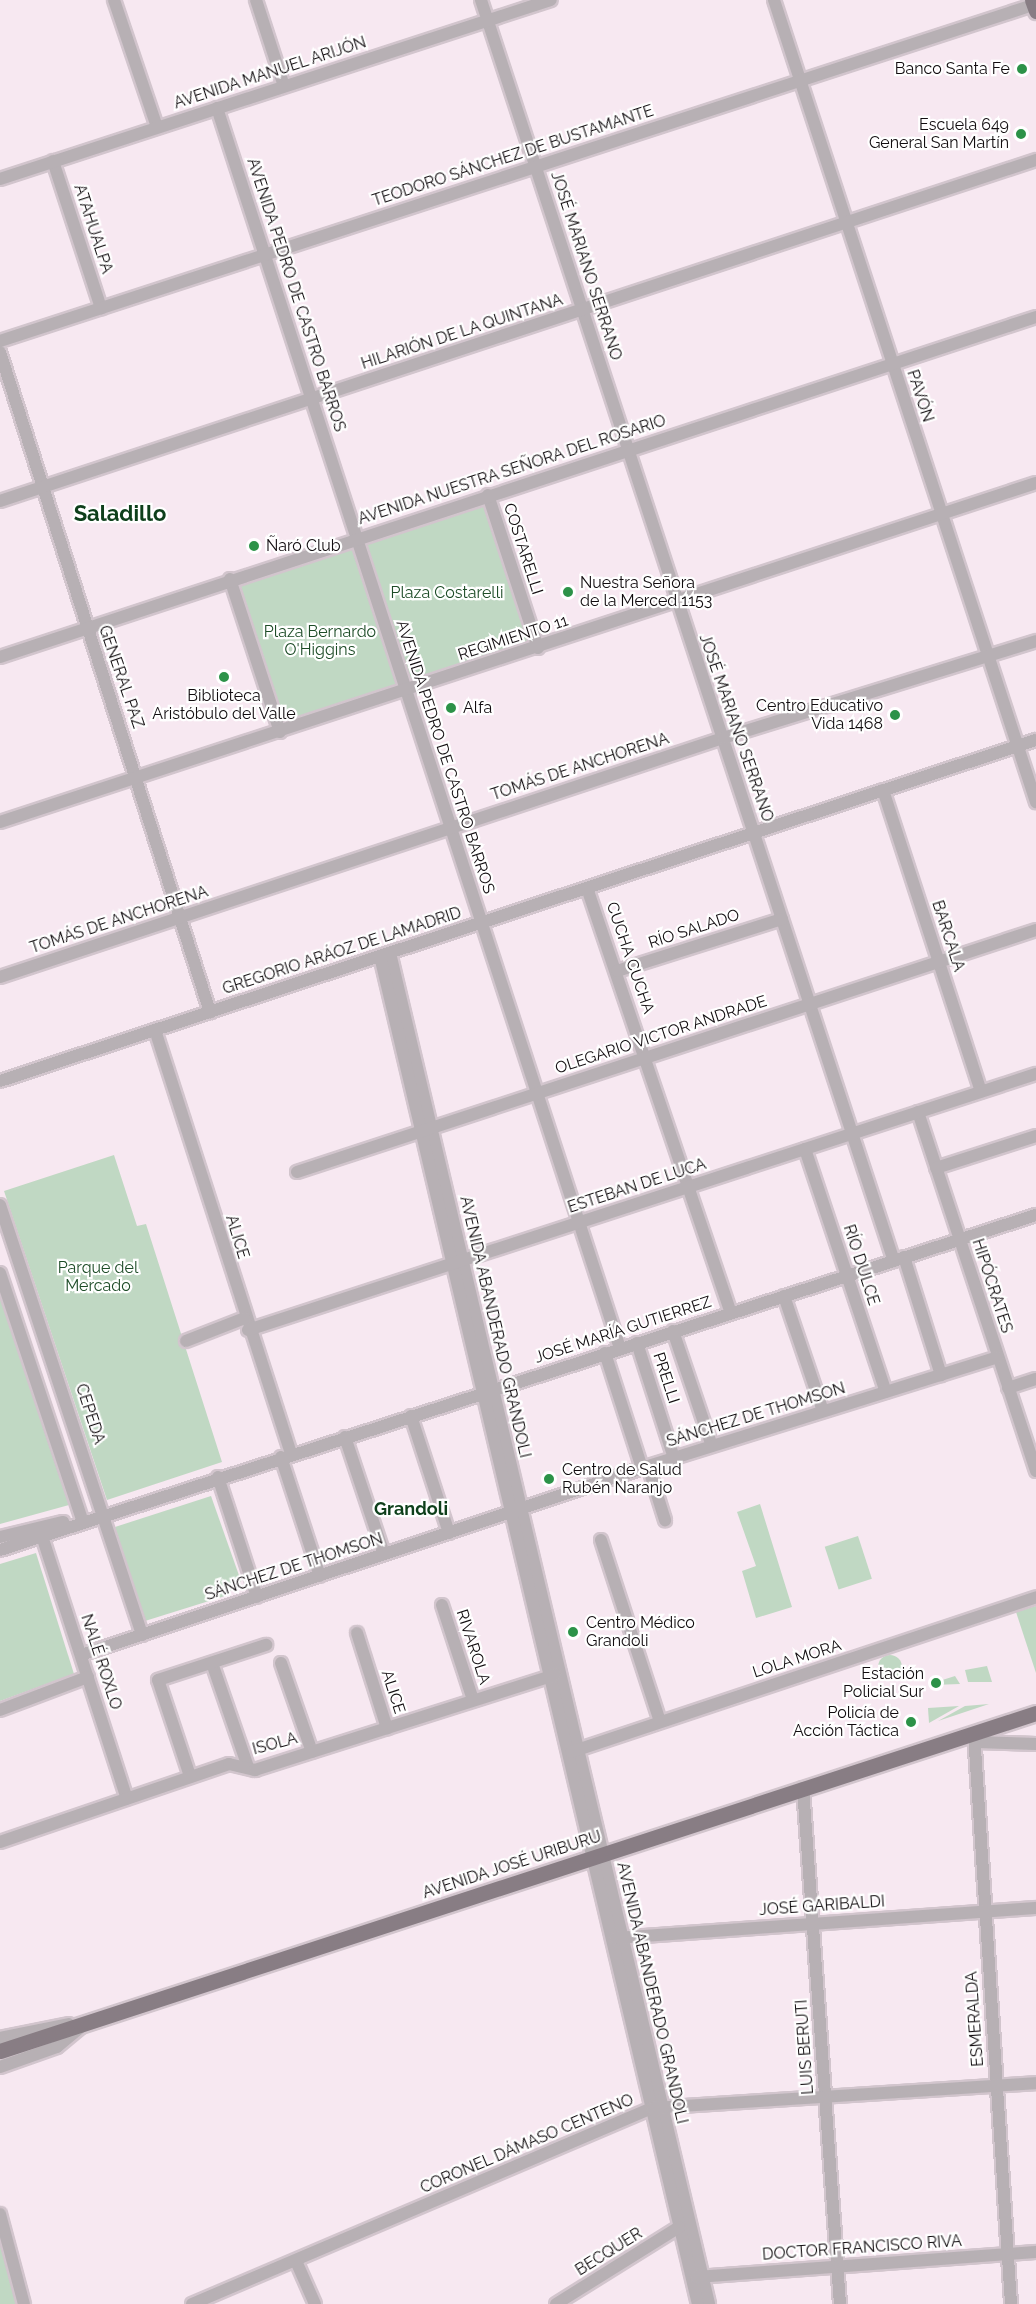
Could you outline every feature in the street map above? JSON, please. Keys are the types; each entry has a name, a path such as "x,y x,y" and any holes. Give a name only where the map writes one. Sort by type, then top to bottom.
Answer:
{"main road":[{"name":"AVENIDA JOSÉ URIBURU","path":"0,2051 803,1788 976,1737 1036,1713"}],"street":[{"path":"114,0 157,127"},
{"path":"256,0 284,86"},
{"name":"JOSÉ MARIANO SERRANO","path":"481,0 676,602 723,738 852,1133 941,1374"},
{"name":"AVENIDA MANUEL ARIJÓN","path":"0,179 551,0"},
{"name":"PAVÓN","path":"774,0 1036,802"},
{"name":"TEODORO SÁNCHEZ DE BUSTAMANTE","path":"0,341 1034,5"},
{"name":"AVENIDA PEDRO DE CASTRO BARROS","path":"217,108 313,398 535,1094 620,1348"},
{"name":"HILARIÓN DE LA QUINTANA","path":"0,501 848,224 1036,160"},
{"name":"ATAHUALPA","path":"53,161 101,308"},
{"name":"AVENIDA NUESTRA SEÑORA DEL ROSARIO","path":"0,657 230,579 1036,317"},
{"name":"GENERAL PAZ","path":"0,352 210,1012"},
{"name":"REGIMIENTO 11","path":"0,822 407,691 1036,483"},
{"name":"COSTARELLI","path":"488,495 538,648"},
{"path":"230,579 280,732"},
{"name":"TOMÁS DE ANCHORENA","path":"0,977 723,738 1036,641"},
{"name":"GREGORIO ARÁOZ DE LAMADRID","path":"0,1082 1036,740"},
{"name":"BARCALA","path":"883,790 981,1091"},
{"name":"CUCHA CUCHA","path":"587,888 647,1057 731,1313"},
{"name":"RÍO SALADO","path":"617,971 782,919"},
{"name":"OLEGARIO VICTOR ANDRADE","path":"297,1172 1036,930"},
{"name":"AVENIDA ABANDERADO GRANDOLI","path":"385,955 697,2277 698,2304"},
{"name":"ALICE","path":"155,1030 247,1324 320,1576"},
{"name":"ESTEBAN DE LUCA","path":"186,1341 458,1262 1036,1074"},
{"name":"HIPÓCRATES","path":"918,1112 1036,1471"},
{"path":"936,1168 1036,1136"},
{"name":"RÍO DULCE","path":"805,1149 886,1392"},
{"name":"CEPEDA","path":"0,1205 104,1513 142,1635"},
{"name":"JOSÉ MARÍA GUTIERREZ","path":"0,1550 82,1520 960,1239 1035,1218"},
{"path":"0,1273 82,1520"},
{"path":"784,1296 822,1412"},
{"path":"673,1332 712,1446"},
{"name":"PRELLI","path":"637,1343 674,1458"},
{"path":"605,1353 665,1520"},
{"name":"SÁNCHEZ DE THOMSON","path":"81,1655 645,1467 998,1357"},
{"path":"1008,1388 1036,1379"},
{"path":"411,1416 449,1533"},
{"path":"345,1437 384,1554"},
{"path":"218,1477 257,1597"},
{"name":"JOSÉ MARÍA GUTIERREZ","path":"0,1537 82,1520"},
{"name":"NALÉ ROXLO","path":"42,1536 128,1799"},
{"path":"601,1540 660,1722"},
{"name":"LOLA MORA","path":"573,1752 1036,1597"},
{"name":"RIVAROLA","path":"442,1605 473,1700"},
{"name":"ALICE","path":"357,1633 387,1728"},
{"path":"190,1776 158,1680 266,1645"},
{"path":"212,1663 248,1767"},
{"path":"281,1663 312,1752"},
{"name":"ISOLA","path":"0,1842 229,1764 248,1767 312,1752 554,1675"},
{"path":"0,1710 88,1677"},
{"path":"976,1737 1036,1744"},
{"name":"ESMERALDA","path":"976,1737 971,1756 1011,2304"},
{"name":"LUIS BERUTI","path":"803,1788 840,2304"},
{"name":"JOSÉ GARIBALDI","path":"617,1937 1036,1908"},
{"path":"0,2038 85,2023"},
{"path":"0,2067 57,2047 85,2023"},
{"name":"CORONEL DÁMASO CENTENO","path":"192,2304 657,2108 1036,2083"},
{"name":"AVENIDA ABANDERADO GRANDOLI","path":"657,2108 679,2227 709,2304"},
{"path":"0,2214 24,2304"},
{"name":"BECQUER","path":"556,2304 679,2227"},
{"name":"DOCTOR FRANCISCO RIVA","path":"697,2277 1036,2252"},
{"path":"296,2260 315,2304"}],"green space":[{"path":"488,495 538,648 280,732 230,579"},
{"name":"Parque del Mercado","path":"114,1155 137,1226 146,1224 222,1462 107,1500 4,1191"},
{"path":"0,1292 69,1505 0,1524"},
{"path":"211,1496 241,1581 225,1596 145,1621 115,1527"},
{"path":"760,1504 792,1607 756,1618 742,1571 756,1566 737,1512"},
{"path":"858,1536 872,1579 839,1590 825,1547"},
{"path":"36,1553 74,1674 0,1701 0,1564"},
{"path":"1036,1606 1036,1673 1016,1612"},
{"path":"890,1655 898,1659 902,1667 898,1675 890,1679 882,1675 878,1667 882,1659"},
{"path":"987,1666 992,1682 968,1682 965,1670"},
{"path":"955,1676 960,1684 933,1685 933,1683"},
{"path":"989,1704 938,1721 965,1706"},
{"path":"959,1706 929,1723 928,1708"},
{"path":"0,2214 24,2304 0,2304"}],"place":[{"name":"Banco Santa Fe","path":"1022,69"},
{"name":"Escuela 649 General San Martín","path":"1021,134"},
{"name":"Ñaró Club","path":"254,546"},
{"name":"Nuestra Señora de la Merced 1153","path":"568,592"},
{"name":"Biblioteca Aristóbulo del Valle","path":"224,677"},
{"name":"Alfa","path":"451,708"},
{"name":"Centro Educativo Vida 1468","path":"895,715"},
{"name":"Centro de Salud Rubén Naranjo","path":"549,1479"},
{"name":"Centro Médico Grandoli","path":"573,1632"},
{"name":"Estación Policial Sur","path":"936,1683"},
{"name":"Policía de Acción Táctica","path":"911,1722"}],"district":[{"name":"Saladillo","path":"120,514"},
{"name":"Grandoli","path":"411,1509"}],"park label":[{"name":"Plaza Costarelli","path":"447,593"},
{"name":"Plaza Bernardo O'Higgins","path":"320,641"}]}
